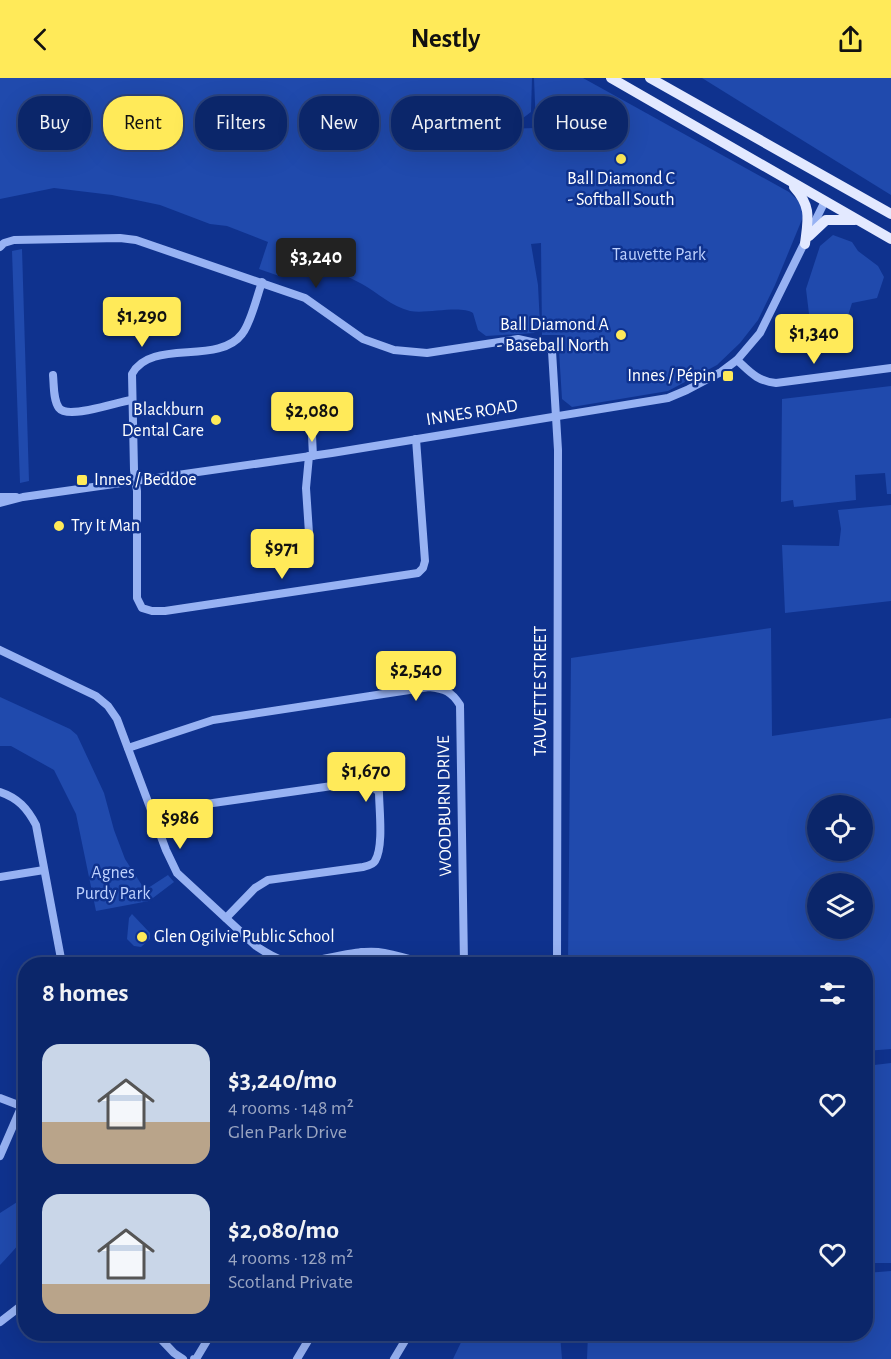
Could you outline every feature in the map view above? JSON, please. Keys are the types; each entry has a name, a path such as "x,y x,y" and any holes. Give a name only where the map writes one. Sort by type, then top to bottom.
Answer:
{"main road":[{"path":"611,78 891,238"},
{"path":"650,78 891,214"},
{"path":"785,179 805,200 808,210 807,240"},
{"name":"INNES ROAD","path":"825,201 834,183"},
{"path":"807,240 826,220 858,220"}],"street":[{"name":"INNES ROAD","path":"0,503 23,497 311,456 668,398 721,372 737,360 760,333 825,201"},
{"name":"TAUVETTE STREET","path":"0,247 14,240 120,238 136,240 305,298 363,339 394,350 427,353 518,339 545,345 552,351 556,417 556,957"},
{"path":"262,282 244,333 232,344 217,349 149,359 136,367 132,374 137,598 142,608 152,611 188,608 418,573 423,568 424,561 416,439"},
{"path":"737,360 760,380 776,383 891,368"},
{"path":"53,375 57,404 59,409 66,412 104,407 131,400"},
{"path":"309,533 306,488 311,456 311,415 317,408 349,403"},
{"name":"INNES ROAD","path":"0,497 23,497"},
{"path":"0,650 96,696 108,706 117,719 166,850 177,873 256,946 273,957"},
{"name":"WOODBURN DRIVE","path":"128,748 213,720 429,687 445,689 455,697 460,705 464,957"},
{"path":"156,819 206,804 353,783 369,784 379,792 380,850 372,864 268,880 255,888 226,918"},
{"path":"0,792 17,799 28,810 36,825 61,957"},
{"path":"0,877 44,870"},
{"path":"362,952 363,957"},
{"path":"329,957 362,952 379,952 399,957"},
{"path":"0,1098 18,1105"},
{"path":"0,1156 18,1113"},
{"path":"0,1322 18,1308"},
{"path":"163,1341 183,1359"},
{"path":"194,1359 207,1341"},
{"path":"297,1359 308,1341"},
{"path":"394,1359 405,1341"}],"green space":[{"name":"Tauvette Park","path":"0,78 532,78 531,112 522,119 522,96 391,96 391,150 522,150 522,128 534,128 534,150 628,150 628,103 789,192 802,204 803,217 758,320 740,343 717,365 668,391 572,407 562,399 558,335 542,335 541,243 531,244 538,285 540,325 534,333 486,336 478,330 473,313 460,310 417,312 403,309 353,280 291,251 282,277 259,269 268,242 227,226 210,224 160,205 112,195 54,188 0,199"},
{"path":"534,78 583,78 616,96 535,96"},
{"path":"702,78 891,78 891,195"},
{"path":"833,235 852,242 858,251 878,266 884,277 877,298 852,303 845,325 835,328 826,324 810,331 781,325 809,314 806,289 820,246"},
{"path":"22,249 29,481 20,483 12,251"},
{"path":"891,386 891,494 887,494 885,473 855,475 856,500 794,507 793,500 781,502 782,399"},
{"path":"891,505 891,601 785,613 782,545 839,546 841,529 838,510"},
{"path":"771,628 772,736 891,718 891,1049 873,1050 873,957 568,957 571,658"},
{"name":"Agnes Purdy Park","path":"0,697 70,729 77,735 104,793 125,859 145,890 168,875 174,882 149,901 96,911 76,814 54,770 11,746 0,746"},
{"path":"132,914 150,933 150,939 141,947 134,946 127,939 129,918"},
{"path":"891,1063 891,1263 873,1263 873,1065"},
{"path":"18,1201 18,1244 0,1265 0,1213"},
{"path":"891,1271 891,1359 587,1359 588,1341 873,1341 873,1272"},
{"path":"462,1341 561,1341 562,1359 453,1359"}],"place":[{"name":"Ball Diamond C - Softball South","path":"621,159"},
{"name":"Ball Diamond A - Baseball North","path":"621,335"},
{"name":"Innes / Pépin","path":"728,376"},
{"name":"Blackburn Dental Care","path":"216,420"},
{"name":"Innes / Beddoe","path":"82,480"},
{"name":"Try It Man","path":"59,526"},
{"name":"Glen Ogilvie Public School","path":"142,937"}]}
